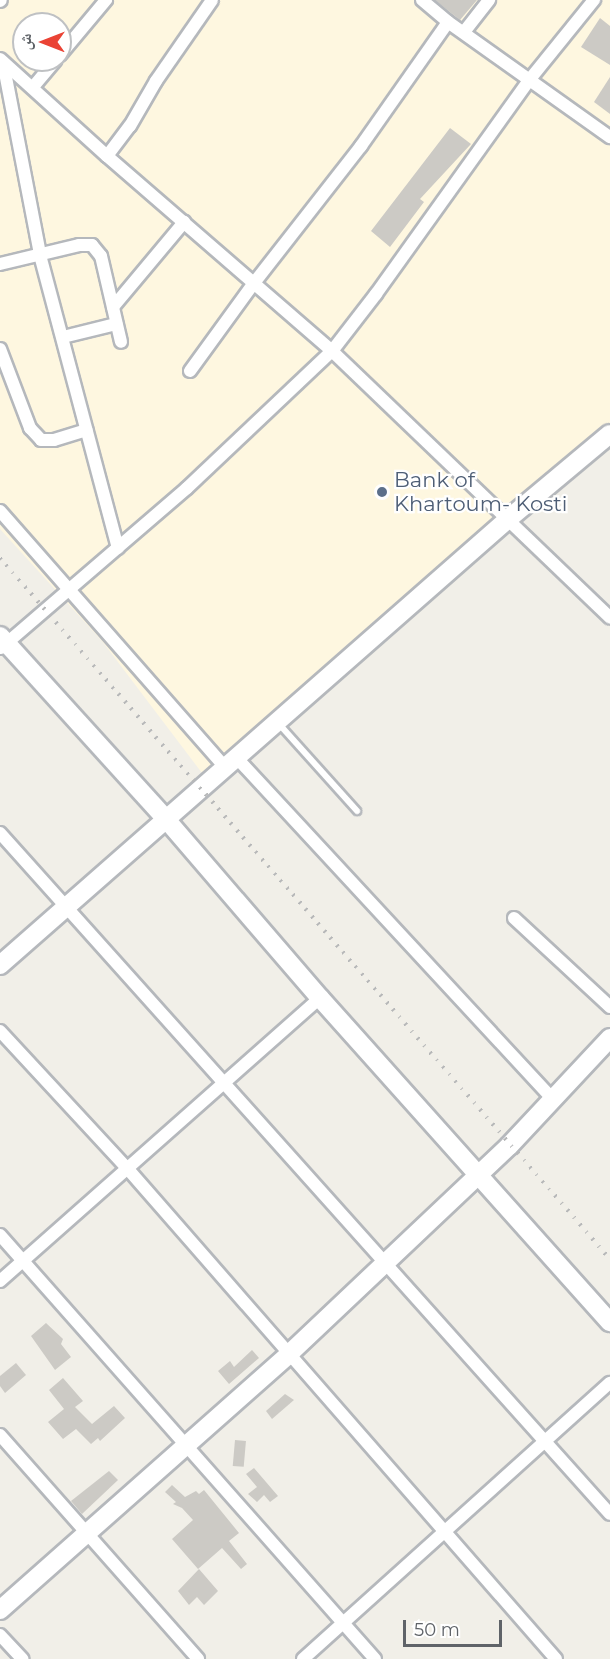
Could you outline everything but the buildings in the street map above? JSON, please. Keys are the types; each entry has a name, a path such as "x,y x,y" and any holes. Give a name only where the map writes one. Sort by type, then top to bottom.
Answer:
{"main road":[{"path":"0,964 507,520 610,434"},
{"path":"2,643 165,818 320,998 610,1322"},
{"path":"0,1610 290,1353 509,1146 610,1038"}],"street":[{"path":"72,40 105,0"},
{"path":"106,156 130,126 156,81 212,0"},
{"path":"422,0 448,22 610,137"},
{"path":"464,32 489,0"},
{"path":"2,643 67,591 187,488 332,351 376,294 530,79 594,0"},
{"path":"190,371 254,283 361,146 448,22"},
{"path":"1,62 33,87 106,156 332,351 610,618"},
{"path":"1,62 40,255 118,548"},
{"path":"33,87 46,72"},
{"path":"113,307 184,222"},
{"path":"0,264 79,245 92,245 101,256 121,342"},
{"path":"63,337 116,324"},
{"path":"0,349 30,428 40,440 54,440 86,430"},
{"path":"0,511 67,591 552,1098"},
{"path":"0,833 65,909 610,1514"},
{"path":"514,918 610,1007"},
{"path":"0,1281 320,998"},
{"path":"0,1031 127,1168 290,1353 443,1533 556,1659"},
{"path":"0,1235 375,1659"},
{"path":"303,1659 610,1383"},
{"path":"0,1435 198,1659"},
{"path":"0,1635 22,1659"}],"lane":[{"path":"276,721 357,811"}],"shaded area":[{"path":"0,0 610,0 610,424 485,526 202,773 102,641 0,529"}],"railway":[{"path":"0,558 610,1259"}],"place":[{"name":"Bank of Khartoum- Kosti","path":"382,492"}]}
